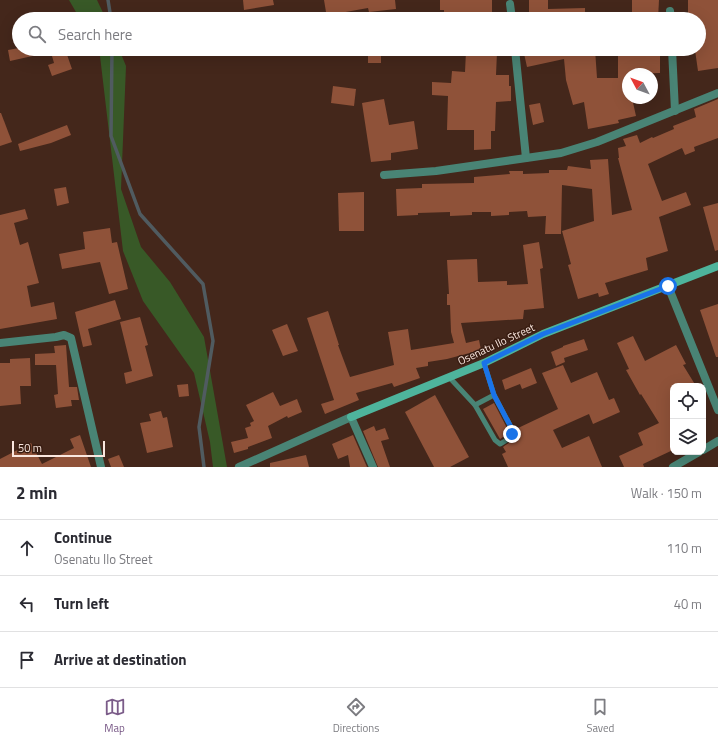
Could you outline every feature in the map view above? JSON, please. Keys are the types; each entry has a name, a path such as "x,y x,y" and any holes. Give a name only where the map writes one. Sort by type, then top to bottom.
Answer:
{"street":[{"path":"510,4 511,12"},
{"path":"516,56 526,158"},
{"path":"672,56 675,111"},
{"path":"384,175 436,171 561,153 597,142 718,94"},
{"name":"Osenatu Ilo Street","path":"351,417 484,363 543,334 718,266"},
{"path":"668,286 718,410"},
{"path":"0,343 64,335 70,338 101,467"},
{"path":"239,467 351,417 373,467"},
{"path":"706,448 718,441"},
{"path":"673,467 694,455"}],"lane":[{"path":"449,377 475,405 495,440 499,444 504,442 512,434 512,429 494,395 484,363"},
{"path":"475,405 494,395"}],"green space":[{"path":"69,0 97,0 103,12 76,12"},
{"path":"100,56 122,56 126,66 121,189 141,247 170,282 204,337 227,467 213,467 210,442 194,373 143,301 123,251"}],"building":[{"path":"243,0 273,0 274,5 244,10"},
{"path":"324,0 395,0 396,9 369,12 368,8 346,12 326,12"},
{"path":"440,0 492,0 492,12 444,12 444,10 440,10"},
{"path":"529,0 548,0 548,9 585,8 585,12 529,12"},
{"path":"632,0 659,0 658,12 632,12"},
{"path":"688,0 718,0 718,68 698,71 696,56 706,56 706,12 688,12"},
{"path":"12,49 12,56 32,56 10,61 8,50"},
{"path":"52,56 67,56 72,69 52,76 48,65 54,63"},
{"path":"368,56 381,56 381,63 368,63"},
{"path":"466,56 497,56 496,75 509,75 511,101 496,102 495,131 491,131 491,149 474,150 474,130 447,130 448,96 432,95 432,82 451,83 452,71 465,72"},
{"path":"525,56 595,56 597,78 618,78 618,56 660,56 660,73 658,73 658,68 622,68 622,104 633,104 636,116 618,120 619,123 588,129 584,102 573,105 566,80 564,59 527,67"},
{"path":"333,86 356,89 354,106 331,103"},
{"path":"384,99 389,125 414,121 418,149 391,153 391,160 371,162 362,103"},
{"path":"718,99 718,138 694,147 695,151 685,155 682,148 648,164 662,201 686,192 691,205 659,217 668,251 646,258 648,270 605,283 609,294 599,297 598,293 578,299 568,265 571,264 562,231 594,221 592,189 562,185 561,234 545,234 546,216 528,217 527,211 509,212 509,215 491,216 491,212 472,212 472,215 450,216 450,212 418,213 418,215 397,216 396,189 422,188 422,184 474,183 474,177 510,174 509,171 523,171 523,174 549,173 549,170 567,170 568,166 591,169 590,160 608,159 612,215 632,210 618,158 618,148 626,146 623,139 637,135 640,143 652,137 653,138 674,129 673,126 696,117 694,109"},
{"path":"540,103 544,122 533,125 529,105"},
{"path":"0,113 12,142 0,146"},
{"path":"67,125 71,135 51,143 20,151 18,144"},
{"path":"66,187 69,203 57,206 54,189"},
{"path":"364,192 364,231 339,231 338,193"},
{"path":"718,203 718,250 715,251 703,207"},
{"path":"25,209 28,219 14,223 20,245 28,242 39,283 27,286 31,307 54,302 57,319 0,329 0,215"},
{"path":"110,228 112,243 117,242 128,289 109,294 100,262 62,269 59,254 85,249 83,232"},
{"path":"539,242 543,268 540,269 544,308 524,310 523,319 461,323 466,343 479,340 481,350 447,359 428,362 428,366 416,368 420,378 394,387 392,383 356,393 359,400 325,414 321,404 334,400 307,318 328,311 338,345 350,377 394,365 388,332 408,329 411,350 454,343 451,332 450,305 447,305 447,294 449,294 447,260 477,259 478,282 507,281 507,285 528,284 523,245"},
{"path":"115,300 121,319 88,329 92,345 83,347 75,312"},
{"path":"718,304 718,357 716,357 700,310"},
{"path":"140,317 148,345 145,346 153,376 126,384 124,373 132,371 120,322"},
{"path":"287,324 298,351 283,356 272,330"},
{"path":"633,336 645,361 676,345 686,364 683,365 694,383 670,383 670,451 643,464 644,467 624,467 619,456 643,445 638,433 659,423 641,394 640,395 626,370 629,369 617,343"},
{"path":"584,339 588,350 564,358 565,362 556,366 551,352"},
{"path":"66,345 69,387 77,387 79,400 71,400 72,406 56,408 54,395 58,394 56,365 35,365 35,354 55,353 54,346"},
{"path":"30,358 31,386 20,386 21,404 0,406 0,363 10,363 10,359"},
{"path":"563,365 571,383 597,372 609,400 614,398 620,412 593,424 589,414 553,430 562,448 589,436 602,467 508,467 502,454 506,452 503,447 514,439 516,429 558,409 542,373"},
{"path":"531,368 537,383 522,389 520,384 505,390 502,380"},
{"path":"188,384 189,396 179,397 177,385"},
{"path":"273,392 280,406 297,399 302,412 288,418 287,416 268,426 272,438 248,447 248,449 234,453 231,442 248,438 245,428 251,426 250,423 254,421 246,405"},
{"path":"435,395 469,457 450,467 434,467 405,412"},
{"path":"494,403 508,430 506,435 500,439 483,409"},
{"path":"161,411 163,418 167,417 173,447 147,453 140,423 151,421 149,414"},
{"path":"374,426 376,431 385,428 389,439 381,441 390,467 378,467 363,431"},
{"path":"80,435 91,467 0,467 0,459 31,443 42,464 74,448 70,439"},
{"path":"353,435 367,467 350,467 348,455 338,459 332,444"},
{"path":"119,455 124,467 111,467 108,459"},
{"path":"306,455 309,467 270,467 270,463"}],"waterway":[{"path":"108,0 110,12"},
{"path":"112,56 111,136 140,214 203,284 213,341 199,427 204,467"}],"route":[{"path":"512,434 512,429 494,395 484,363 543,334 668,286"}]}
